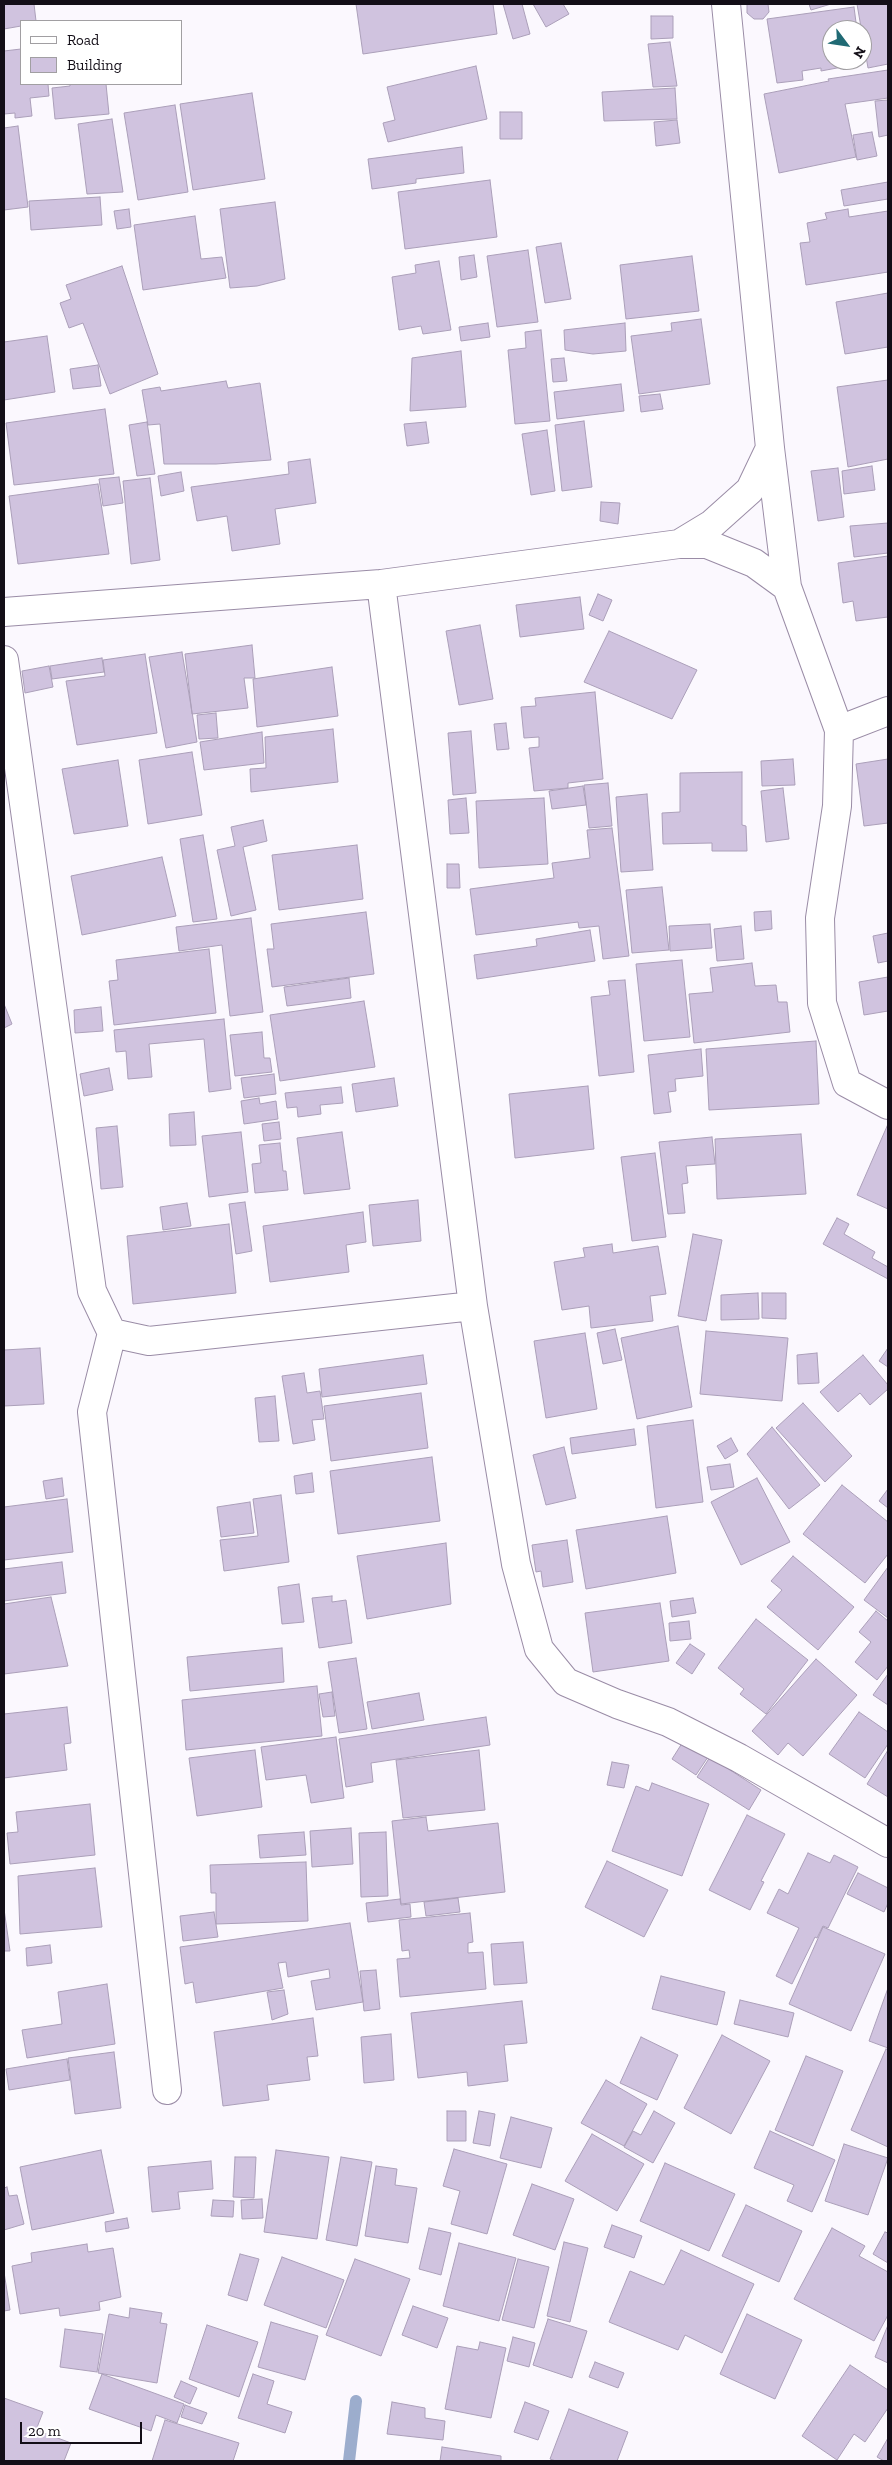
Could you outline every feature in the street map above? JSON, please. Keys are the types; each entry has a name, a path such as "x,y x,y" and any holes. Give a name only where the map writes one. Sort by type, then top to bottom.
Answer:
{"street":[{"path":"726,4 770,448 787,587 839,730 837,806 820,918 822,1003 848,1083 888,1105"},
{"path":"679,544 712,524 750,490 770,448"},
{"path":"4,612 381,584 679,544 706,544 754,563 787,587"},
{"path":"381,584 473,1306 516,1564 540,1648 566,1682 617,1704 668,1722 739,1758 888,1843"},
{"path":"4,660 92,1291 112,1334 92,1412 168,2090"},
{"path":"839,730 888,711"},
{"path":"112,1334 149,1341 473,1306"}],"building":[{"path":"4,4 34,4 36,20 20,20 20,26 4,29"},
{"path":"356,4 493,4 497,34 363,54"},
{"path":"503,4 522,4 530,34 513,39"},
{"path":"533,4 563,4 569,14 546,27"},
{"path":"747,4 768,4 769,12 763,19 754,19 747,13"},
{"path":"809,4 831,4 811,10"},
{"path":"857,4 888,4 888,64 872,67 872,20 860,20"},
{"path":"854,7 856,20 822,20 822,70 826,70 821,71 821,68 802,71 803,80 777,83 767,19"},
{"path":"651,16 673,16 673,38 651,39"},
{"path":"670,42 677,86 653,87 648,44"},
{"path":"20,49 20,85 48,85 49,96 30,98 32,116 15,118 15,113 4,114 4,51"},
{"path":"476,66 487,119 388,142 383,123 395,120 387,87"},
{"path":"888,70 888,98 845,104 856,157 779,173 764,94 829,81 828,79"},
{"path":"106,85 109,114 55,119 52,88"},
{"path":"675,88 677,119 604,121 602,92"},
{"path":"252,93 265,179 193,190 180,104"},
{"path":"888,100 888,135 879,137 875,101"},
{"path":"175,105 188,192 138,200 124,113"},
{"path":"500,112 522,112 522,139 500,139"},
{"path":"112,119 123,192 87,194 78,124"},
{"path":"677,120 680,143 656,146 654,122"},
{"path":"18,126 28,207 4,210 4,128"},
{"path":"872,132 877,156 857,160 853,135"},
{"path":"462,147 464,173 416,179 416,183 372,189 368,159"},
{"path":"490,180 497,237 405,249 398,192"},
{"path":"888,182 888,199 844,206 841,190"},
{"path":"100,197 102,225 31,230 29,201"},
{"path":"275,202 285,279 257,286 230,288 220,209"},
{"path":"129,209 131,227 117,229 114,211"},
{"path":"848,209 849,217 888,211 888,272 806,285 800,243 810,242 807,223 827,219 825,213"},
{"path":"195,216 201,259 222,257 226,278 143,290 134,225"},
{"path":"561,243 571,299 545,303 536,247"},
{"path":"528,250 538,322 497,327 487,256"},
{"path":"474,255 477,277 461,280 459,257"},
{"path":"692,256 699,311 626,319 620,265"},
{"path":"439,261 451,330 423,334 421,326 399,330 392,277 416,273 415,265"},
{"path":"122,266 158,374 110,394 83,323 69,328 60,303 71,299 66,285"},
{"path":"888,293 888,347 845,354 836,302"},
{"path":"701,319 710,384 639,394 631,336 672,331 671,323"},
{"path":"488,323 490,337 461,341 459,327"},
{"path":"625,323 626,351 593,354 565,350 564,330"},
{"path":"541,330 550,421 515,424 508,350 526,348 525,332"},
{"path":"47,336 55,392 4,400 4,342"},
{"path":"461,351 466,407 410,411 412,358"},
{"path":"564,358 567,381 553,382 551,359"},
{"path":"98,365 101,386 73,389 70,369"},
{"path":"888,380 888,459 848,467 837,387"},
{"path":"226,381 228,388 260,383 271,460 216,464 164,464 160,424 148,425 142,390 160,387 161,391"},
{"path":"621,384 624,411 557,419 554,392"},
{"path":"660,394 663,409 641,412 639,396"},
{"path":"105,409 114,474 14,485 6,423"},
{"path":"584,421 592,487 562,491 555,425"},
{"path":"147,422 155,474 137,476 129,425"},
{"path":"426,422 429,443 407,446 404,424"},
{"path":"547,430 555,491 531,495 522,434"},
{"path":"310,459 316,503 275,509 280,544 232,551 227,516 197,521 191,487 289,474 288,462"},
{"path":"872,466 875,490 844,494 842,471"},
{"path":"838,468 844,517 818,521 811,471"},
{"path":"181,472 184,491 161,496 158,476"},
{"path":"119,477 123,503 103,506 99,479"},
{"path":"150,478 160,560 131,564 123,481"},
{"path":"98,484 109,554 18,564 9,496"},
{"path":"601,502 620,503 618,524 600,521"},
{"path":"888,523 888,553 854,557 850,526"},
{"path":"888,556 888,617 856,621 853,601 843,603 838,563"},
{"path":"598,594 612,600 603,621 589,615"},
{"path":"580,597 584,629 520,637 516,605"},
{"path":"480,625 493,699 459,705 446,631"},
{"path":"609,631 697,670 672,719 584,682"},
{"path":"252,645 255,678 244,678 248,708 192,714 185,654"},
{"path":"182,652 197,742 166,748 149,657"},
{"path":"145,654 157,733 77,745 66,681 105,676 103,660"},
{"path":"102,658 104,672 52,679 50,666"},
{"path":"49,666 53,687 25,693 22,671"},
{"path":"332,667 338,716 257,727 253,679"},
{"path":"595,692 603,779 568,783 568,788 534,791 529,748 539,747 539,737 524,738 521,707 536,706 535,698"},
{"path":"216,713 218,738 199,739 197,715"},
{"path":"506,723 509,749 497,750 494,724"},
{"path":"333,729 338,782 251,792 250,769 266,768 265,737"},
{"path":"471,731 476,793 453,795 448,733"},
{"path":"262,732 264,763 204,770 200,742"},
{"path":"192,752 202,815 148,824 139,760"},
{"path":"793,759 795,785 762,786 761,761"},
{"path":"888,759 888,823 864,826 856,764"},
{"path":"118,760 128,826 74,834 62,769"},
{"path":"742,772 742,825 746,826 747,851 712,851 712,843 663,844 662,813 680,812 680,773"},
{"path":"608,783 612,826 589,828 584,785"},
{"path":"583,786 586,805 552,809 549,791"},
{"path":"783,788 789,839 766,842 761,791"},
{"path":"647,794 653,870 621,872 616,797"},
{"path":"466,798 469,833 450,834 448,800"},
{"path":"544,798 548,864 479,868 476,801"},
{"path":"263,820 267,841 243,847 256,910 231,916 217,850 235,846 231,827"},
{"path":"612,828 629,956 603,959 599,926 579,928 578,922 476,935 470,889 554,878 552,863 590,858 587,830"},
{"path":"203,835 217,919 193,922 180,839"},
{"path":"357,845 363,899 279,910 272,855"},
{"path":"162,857 176,916 82,935 71,876"},
{"path":"447,864 459,864 460,888 447,888"},
{"path":"662,887 669,950 632,953 626,890"},
{"path":"771,911 772,929 755,931 754,912"},
{"path":"366,912 374,974 272,987 267,949 274,949 271,924"},
{"path":"251,918 263,1012 230,1016 222,945 179,951 176,927"},
{"path":"710,924 712,948 670,951 669,926"},
{"path":"741,926 744,959 717,961 714,929"},
{"path":"590,930 595,961 477,979 474,955 537,946 536,939"},
{"path":"888,933 888,961 878,963 873,936"},
{"path":"209,949 216,1013 114,1025 109,981 118,980 116,960"},
{"path":"682,960 690,1037 644,1041 636,964"},
{"path":"752,963 755,986 776,985 778,1002 787,1002 790,1032 694,1043 689,994 713,992 710,968"},
{"path":"888,977 888,1011 864,1015 859,982"},
{"path":"349,978 351,998 287,1006 284,987"},
{"path":"625,980 634,1072 599,1076 591,997 610,995 608,981"},
{"path":"364,1001 375,1067 280,1081 270,1015"},
{"path":"4,1004 12,1024 4,1028"},
{"path":"101,1007 103,1031 75,1033 74,1010"},
{"path":"224,1019 231,1089 209,1092 204,1039 149,1044 152,1077 128,1079 126,1051 116,1052 114,1030"},
{"path":"262,1032 264,1058 270,1058 272,1072 235,1076 230,1035"},
{"path":"816,1041 819,1104 709,1110 706,1049"},
{"path":"701,1049 703,1076 675,1079 676,1091 668,1092 671,1112 654,1114 648,1055"},
{"path":"109,1068 113,1090 84,1096 80,1074"},
{"path":"274,1074 276,1094 244,1098 241,1078"},
{"path":"394,1078 398,1106 356,1112 352,1084"},
{"path":"588,1086 594,1149 515,1158 509,1094"},
{"path":"341,1087 343,1103 320,1105 321,1114 298,1117 297,1107 287,1108 285,1093"},
{"path":"259,1098 260,1104 276,1101 278,1119 244,1124 241,1101"},
{"path":"194,1112 196,1145 170,1146 169,1114"},
{"path":"279,1122 281,1139 264,1141 262,1124"},
{"path":"888,1124 888,1209 857,1195"},
{"path":"117,1126 123,1187 101,1189 96,1128"},
{"path":"241,1132 248,1192 209,1197 202,1136"},
{"path":"342,1132 350,1189 304,1194 297,1138"},
{"path":"801,1134 806,1194 717,1199 715,1139"},
{"path":"712,1137 715,1164 686,1166 688,1183 682,1184 685,1213 668,1214 659,1142"},
{"path":"280,1143 283,1171 286,1171 288,1190 255,1193 252,1164 261,1163 259,1145"},
{"path":"655,1153 666,1237 632,1241 621,1157"},
{"path":"418,1200 421,1241 373,1246 369,1205"},
{"path":"245,1202 252,1251 236,1254 229,1204"},
{"path":"187,1203 191,1226 163,1230 160,1207"},
{"path":"363,1212 366,1242 346,1245 349,1272 270,1282 263,1226"},
{"path":"837,1218 849,1224 844,1234 875,1252 872,1258 888,1267 888,1279 823,1244"},
{"path":"229,1224 236,1293 133,1304 127,1236"},
{"path":"693,1234 722,1240 706,1321 678,1316"},
{"path":"612,1244 613,1253 658,1246 666,1294 650,1296 653,1321 591,1328 589,1306 562,1310 554,1262 585,1257 583,1248"},
{"path":"758,1293 759,1319 721,1320 721,1295"},
{"path":"762,1293 786,1293 786,1319 762,1318"},
{"path":"678,1326 692,1407 637,1419 621,1338"},
{"path":"615,1329 622,1360 603,1364 597,1333"},
{"path":"706,1331 788,1338 782,1401 700,1394"},
{"path":"585,1333 597,1409 546,1418 534,1341"},
{"path":"40,1348 44,1404 4,1406 4,1350"},
{"path":"888,1348 888,1367 879,1361"},
{"path":"817,1353 819,1383 798,1384 797,1355"},
{"path":"423,1355 427,1384 322,1397 319,1369"},
{"path":"863,1355 888,1385 888,1389 870,1405 860,1393 838,1412 820,1392"},
{"path":"304,1373 307,1393 320,1391 324,1419 312,1420 315,1440 293,1444 282,1376"},
{"path":"421,1393 428,1448 331,1461 324,1406"},
{"path":"275,1396 279,1441 259,1442 255,1398"},
{"path":"803,1403 852,1456 825,1482 776,1428"},
{"path":"693,1420 703,1502 656,1508 647,1426"},
{"path":"772,1427 820,1485 789,1509 747,1454"},
{"path":"634,1429 636,1445 572,1454 570,1438"},
{"path":"731,1438 738,1451 725,1459 717,1446"},
{"path":"564,1447 576,1498 546,1505 533,1455"},
{"path":"432,1457 440,1521 338,1534 330,1471"},
{"path":"730,1464 734,1487 711,1490 707,1467"},
{"path":"312,1473 314,1492 296,1494 294,1476"},
{"path":"62,1478 64,1496 46,1499 43,1481"},
{"path":"757,1478 790,1542 741,1565 711,1502"},
{"path":"842,1485 888,1522 888,1554 865,1583 803,1534"},
{"path":"888,1489 888,1508 879,1501"},
{"path":"281,1495 289,1562 224,1571 220,1540 258,1536 253,1499"},
{"path":"67,1499 73,1552 4,1560 4,1507"},
{"path":"250,1502 254,1533 221,1537 217,1507"},
{"path":"667,1516 676,1573 586,1589 576,1530"},
{"path":"567,1540 573,1582 543,1587 541,1571 536,1572 532,1545"},
{"path":"446,1543 451,1604 367,1619 357,1556"},
{"path":"793,1556 854,1607 818,1650 767,1607 782,1590 771,1581"},
{"path":"62,1562 66,1593 4,1601 4,1569"},
{"path":"888,1567 888,1618 864,1600"},
{"path":"299,1584 304,1622 282,1624 278,1587"},
{"path":"332,1596 332,1602 346,1600 352,1643 319,1648 312,1598"},
{"path":"51,1597 68,1666 4,1674 4,1604"},
{"path":"693,1598 696,1613 672,1617 670,1601"},
{"path":"660,1603 669,1661 593,1672 585,1613"},
{"path":"876,1611 888,1621 888,1666 877,1680 855,1662 871,1642 859,1632"},
{"path":"756,1619 808,1660 766,1714 740,1694 744,1689 718,1668"},
{"path":"689,1621 691,1639 670,1641 669,1623"},
{"path":"690,1644 705,1654 692,1674 676,1663"},
{"path":"282,1648 284,1682 190,1691 187,1657"},
{"path":"356,1658 367,1729 339,1733 328,1662"},
{"path":"816,1659 857,1695 803,1756 788,1743 778,1755 752,1731"},
{"path":"888,1674 888,1705 873,1695"},
{"path":"317,1686 322,1736 186,1750 182,1700"},
{"path":"332,1692 335,1716 323,1717 319,1694"},
{"path":"419,1693 424,1720 372,1729 367,1702"},
{"path":"67,1707 71,1743 64,1744 67,1770 4,1778 4,1714"},
{"path":"859,1712 888,1732 888,1744 865,1778 829,1754"},
{"path":"486,1717 490,1745 371,1763 373,1782 346,1787 339,1739"},
{"path":"336,1737 344,1798 311,1803 306,1775 266,1780 261,1747"},
{"path":"686,1737 710,1754 696,1775 672,1759"},
{"path":"255,1750 262,1807 197,1816 189,1758"},
{"path":"479,1750 485,1810 403,1818 396,1760"},
{"path":"888,1750 888,1797 867,1784"},
{"path":"710,1757 761,1790 749,1810 697,1777"},
{"path":"612,1762 629,1765 624,1788 607,1785"},
{"path":"652,1783 709,1804 682,1876 612,1851 636,1786 649,1791"},
{"path":"90,1804 95,1855 10,1864 7,1833 18,1832 16,1812"},
{"path":"747,1815 785,1834 761,1881 764,1882 750,1910 709,1890"},
{"path":"426,1817 428,1831 498,1823 505,1892 401,1904 392,1821"},
{"path":"351,1828 353,1864 312,1867 310,1831"},
{"path":"304,1832 306,1855 260,1858 258,1835"},
{"path":"386,1832 388,1896 361,1897 359,1833"},
{"path":"808,1853 830,1863 834,1855 858,1867 828,1928 823,1926 817,1938 815,1937 792,1984 776,1976 799,1928 767,1913 779,1889 788,1894"},
{"path":"607,1861 668,1890 644,1937 585,1907"},
{"path":"306,1862 308,1921 216,1924 216,1893 211,1893 210,1865"},
{"path":"95,1868 102,1927 20,1934 18,1876"},
{"path":"858,1873 888,1888 888,1903 884,1912 847,1894"},
{"path":"458,1898 460,1912 426,1916 424,1902"},
{"path":"400,1899 401,1905 410,1904 411,1917 368,1922 366,1903"},
{"path":"4,1909 10,1951 4,1951"},
{"path":"214,1912 218,1937 183,1941 180,1916"},
{"path":"470,1913 473,1942 468,1943 468,1953 483,1952 486,1989 400,1997 397,1959 410,1958 409,1950 402,1951 399,1920"},
{"path":"350,1923 363,2002 316,2010 311,1981 330,1978 329,1969 288,1977 286,1962 278,1963 283,1988 196,2003 193,1982 185,1984 180,1947"},
{"path":"823,1927 885,1954 851,2031 789,2004"},
{"path":"523,1942 527,1983 494,1985 491,1944"},
{"path":"50,1945 52,1963 27,1966 26,1948"},
{"path":"376,1970 380,2009 364,2011 360,1971"},
{"path":"661,1976 725,1992 717,2025 652,2009"},
{"path":"107,1984 115,2044 27,2058 22,2030 62,2024 58,1992"},
{"path":"888,1988 888,2048 869,2041"},
{"path":"284,1990 288,2014 272,2020 267,1992"},
{"path":"740,2000 794,2013 788,2037 734,2024"},
{"path":"522,2001 527,2043 504,2045 508,2081 468,2086 467,2072 418,2078 411,2013"},
{"path":"313,2018 318,2056 307,2057 310,2080 267,2085 269,2100 223,2106 214,2032"},
{"path":"391,2034 394,2080 364,2083 361,2037"},
{"path":"722,2035 770,2061 731,2134 684,2108"},
{"path":"641,2037 678,2055 657,2100 620,2083"},
{"path":"886,2049 888,2050 888,2147 851,2130"},
{"path":"114,2052 121,2108 75,2114 68,2058"},
{"path":"806,2056 843,2071 813,2146 775,2130"},
{"path":"67,2059 70,2080 9,2090 6,2069"},
{"path":"606,2080 647,2104 624,2146 581,2123"},
{"path":"447,2111 466,2111 466,2141 447,2141"},
{"path":"479,2111 495,2114 490,2146 473,2143"},
{"path":"654,2111 675,2123 653,2163 624,2147 633,2131 641,2135"},
{"path":"511,2117 552,2128 541,2168 500,2158"},
{"path":"770,2131 835,2160 812,2212 787,2201 794,2185 754,2168"},
{"path":"592,2134 644,2164 617,2211 565,2181"},
{"path":"844,2144 888,2158 868,2215 825,2201"},
{"path":"454,2149 507,2164 487,2234 451,2224 460,2191 443,2186"},
{"path":"101,2150 114,2213 32,2230 20,2167"},
{"path":"276,2150 329,2157 317,2239 264,2232"},
{"path":"235,2157 256,2157 254,2198 233,2197"},
{"path":"341,2157 372,2162 357,2246 326,2240"},
{"path":"211,2161 213,2189 178,2192 180,2209 152,2212 148,2167"},
{"path":"665,2163 735,2194 709,2251 640,2221"},
{"path":"376,2166 397,2169 395,2185 417,2188 408,2243 365,2236"},
{"path":"532,2184 574,2199 555,2250 513,2235"},
{"path":"7,2187 9,2196 17,2195 24,2224 4,2230 4,2188"},
{"path":"262,2199 263,2218 242,2219 241,2200"},
{"path":"213,2200 234,2201 233,2217 211,2216"},
{"path":"746,2205 802,2231 779,2282 722,2256"},
{"path":"127,2218 129,2228 106,2232 105,2222"},
{"path":"612,2225 642,2236 634,2258 604,2247"},
{"path":"429,2228 451,2233 441,2275 419,2269"},
{"path":"832,2228 865,2246 859,2256 888,2272 888,2315 874,2341 794,2299"},
{"path":"885,2232 888,2233 888,2263 873,2254"},
{"path":"564,2242 588,2248 570,2322 547,2316"},
{"path":"459,2243 516,2258 499,2321 443,2306"},
{"path":"87,2244 88,2252 113,2248 121,2297 99,2302 100,2310 60,2316 59,2308 20,2314 12,2266 32,2262 31,2253"},
{"path":"681,2250 754,2284 722,2353 685,2335 678,2350 609,2322 630,2271 664,2285"},
{"path":"240,2254 259,2259 247,2301 228,2295"},
{"path":"282,2257 344,2280 326,2328 264,2305"},
{"path":"355,2259 410,2279 381,2356 326,2335"},
{"path":"518,2259 549,2267 534,2328 502,2320"},
{"path":"4,2272 10,2310 4,2311"},
{"path":"413,2306 448,2318 437,2348 402,2335"},
{"path":"130,2308 162,2313 160,2323 167,2324 157,2383 98,2373 109,2314 129,2318"},
{"path":"747,2314 802,2340 775,2399 720,2374"},
{"path":"548,2319 587,2331 572,2378 533,2365"},
{"path":"271,2322 318,2336 305,2380 258,2367"},
{"path":"207,2325 258,2342 239,2397 189,2379"},
{"path":"888,2325 888,2363 875,2357"},
{"path":"65,2329 103,2334 97,2372 60,2367"},
{"path":"513,2337 535,2343 529,2367 507,2361"},
{"path":"480,2342 506,2348 491,2418 445,2409 457,2346 478,2350"},
{"path":"595,2362 624,2373 618,2388 589,2377"},
{"path":"850,2365 888,2390 888,2408 865,2442 854,2434 837,2460 802,2436"},
{"path":"102,2374 184,2404 177,2423 156,2415 151,2431 89,2409"},
{"path":"253,2374 274,2381 267,2404 292,2412 285,2433 238,2418"},
{"path":"181,2381 197,2388 190,2404 174,2397"},
{"path":"4,2398 43,2412 36,2430 71,2443 64,2461 4,2461"},
{"path":"392,2402 425,2408 425,2418 445,2421 443,2440 387,2434"},
{"path":"525,2402 549,2411 538,2440 514,2432"},
{"path":"185,2405 207,2413 202,2424 181,2417"},
{"path":"569,2409 628,2432 617,2461 556,2461 550,2459"},
{"path":"165,2420 239,2443 233,2461 152,2461"},
{"path":"888,2438 888,2461 884,2461 877,2457"},
{"path":"442,2447 501,2456 501,2461 440,2461"}],"waterway":[{"path":"349,2461 356,2401"}]}
